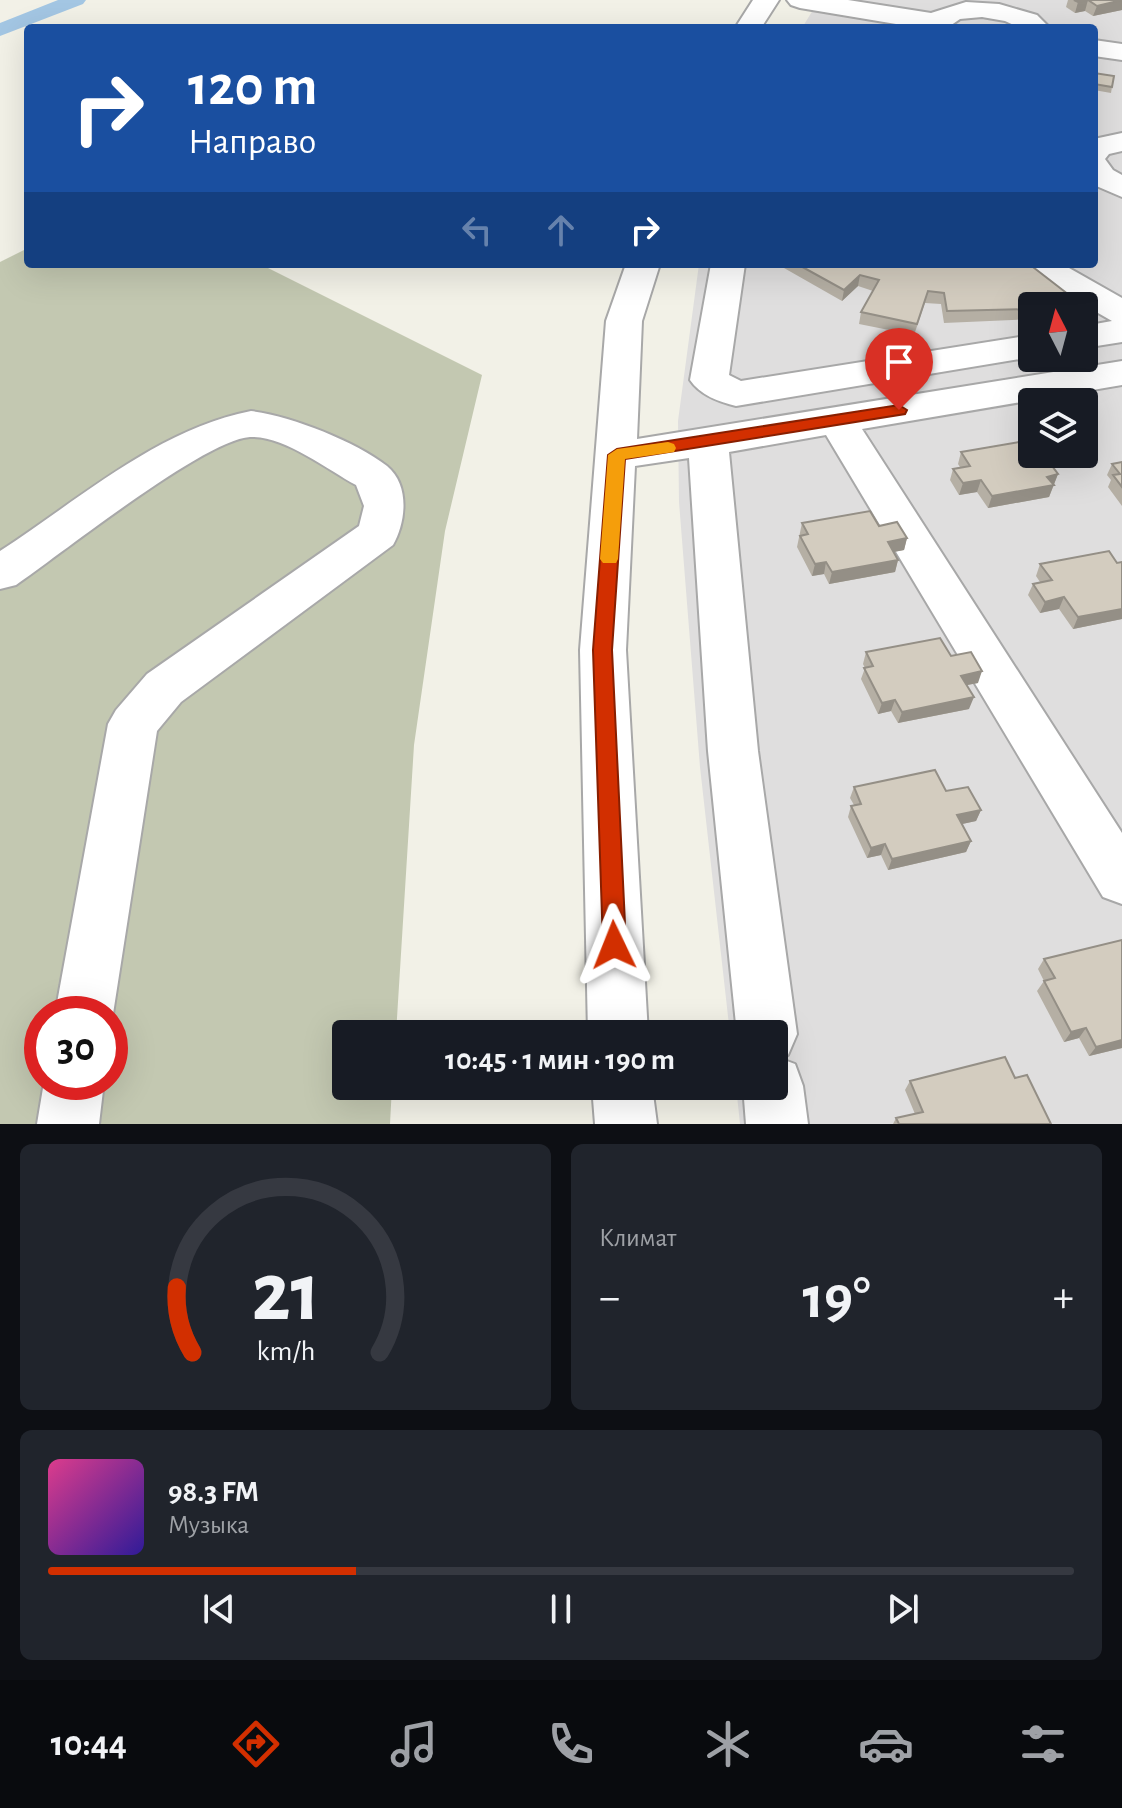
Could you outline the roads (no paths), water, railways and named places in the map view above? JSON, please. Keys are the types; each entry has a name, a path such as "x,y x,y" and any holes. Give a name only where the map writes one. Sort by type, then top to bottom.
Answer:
{"street":[{"path":"751,24 766,0"},
{"path":"800,0 842,3 866,20 920,24"},
{"path":"936,24 967,9 997,4 1031,24"},
{"path":"1098,49 1122,52"},
{"path":"1098,147 1122,142"},
{"path":"1098,172 1102,177 1122,187"},
{"path":"1098,198 1122,195"},
{"path":"617,1020 603,650 624,321 642,268"},
{"path":"727,268 709,380 736,394 1018,348"},
{"path":"1044,268 1122,313"},
{"path":"1098,347 1121,364"},
{"path":"617,455 837,421 1121,364"},
{"path":"837,421 1122,880"},
{"path":"0,573 148,473 202,441 248,424 280,428 374,477 385,506 378,534 164,688 133,724 87,996"},
{"path":"708,442 733,751 765,1020"},
{"path":"68,1124 71,1100"},
{"path":"623,1100 626,1124"},
{"path":"774,1100 777,1124"}],"waterway":[{"path":"0,30 76,0"}]}
